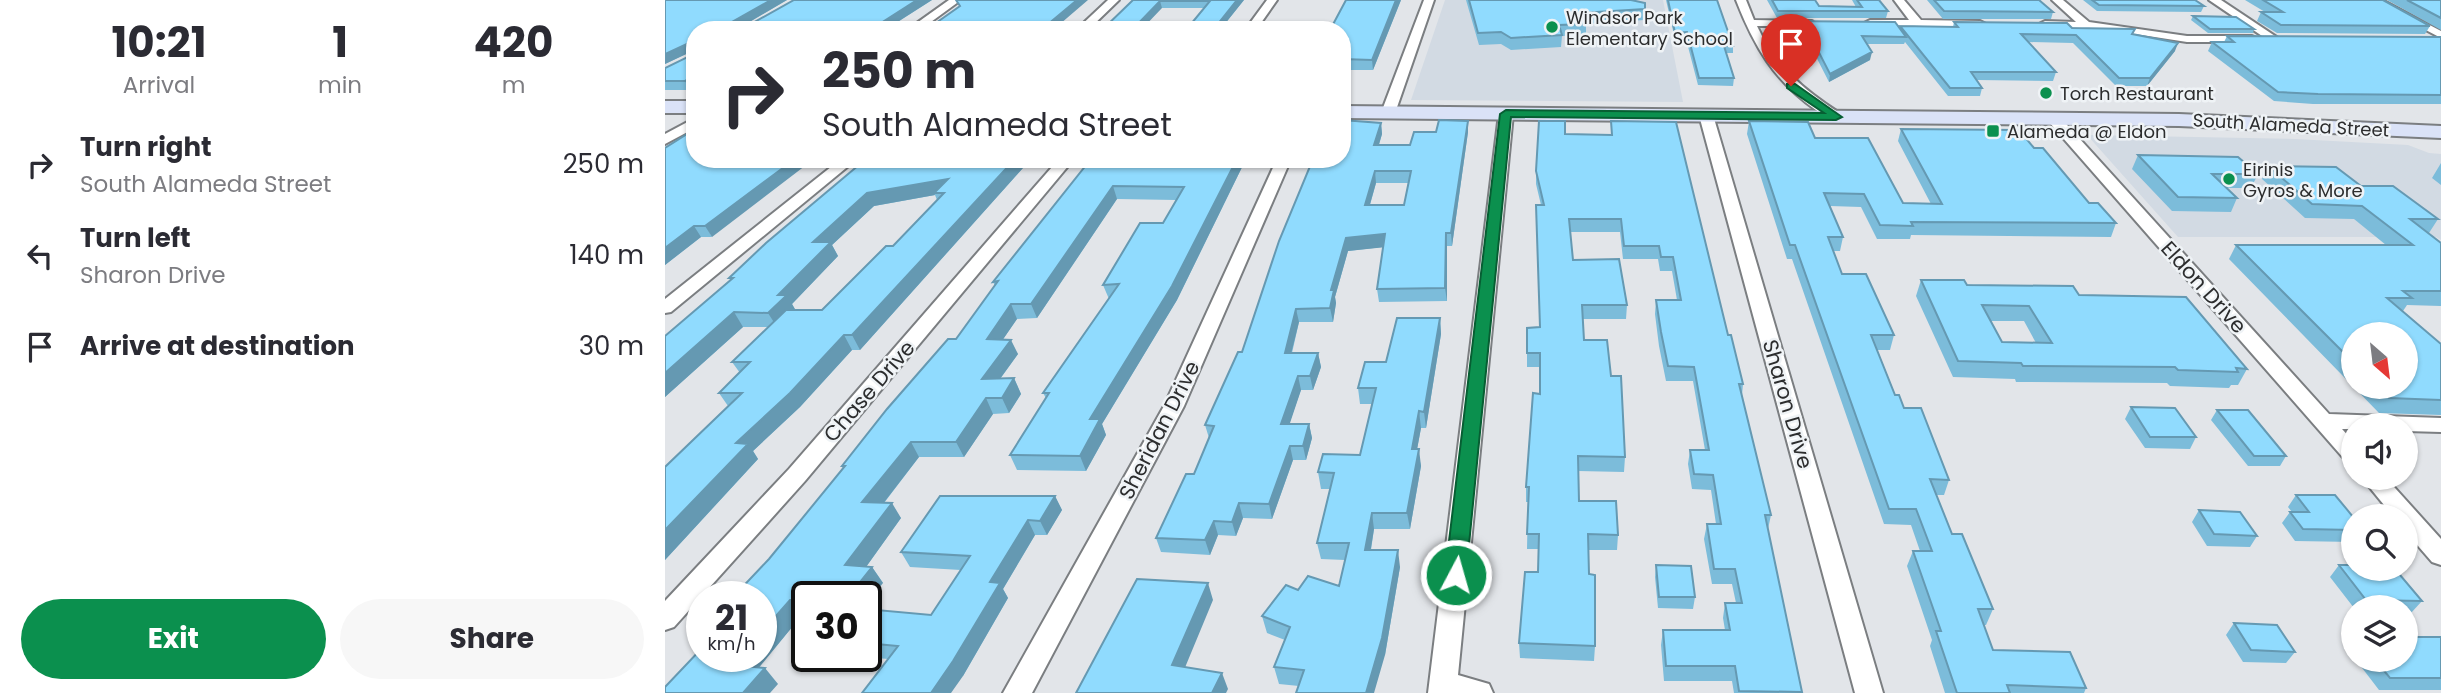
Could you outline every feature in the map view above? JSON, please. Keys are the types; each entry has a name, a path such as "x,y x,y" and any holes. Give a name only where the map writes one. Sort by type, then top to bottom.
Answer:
{"main road":[{"path":"665,107 686,107"},
{"name":"South Alameda Street","path":"1351,112 2264,122 2440,132"}],"street":[{"path":"925,21 956,0"},
{"path":"1091,21 1114,0"},
{"path":"1257,21 1272,0"},
{"path":"1388,113 1429,0"},
{"path":"1741,0 1777,74 1836,117"},
{"path":"1899,0 1917,23"},
{"path":"2057,0 2086,25"},
{"path":"2214,0 2272,38"},
{"path":"2374,0 2441,37"},
{"path":"1750,23 1819,23"},
{"path":"1861,23 1995,24"},
{"path":"2034,24 2086,25 2187,39 2285,38"},
{"path":"2415,40 2441,37"},
{"path":"1479,693 1443,688 1506,114"},
{"name":"Sharon Drive","path":"1706,116 1869,693"},
{"name":"Eldon Drive","path":"2054,119 2341,441"},
{"path":"665,141 686,128"},
{"path":"665,308 839,168"},
{"name":"Chase Drive","path":"665,619 797,475 1059,168"},
{"name":"Sheridan Drive","path":"1017,693 1044,649 1174,406 1280,168"},
{"path":"2323,421 2441,425"},
{"path":"2384,490 2441,555"}],"shaded area":[{"name":"Windsor Park Elementary School","path":"1445,0 1663,0 1683,102 1411,100"},
{"path":"2087,135 2295,139 2408,145 2429,153 2441,154 2441,240 2436,237 2178,237"}],"building":[{"path":"665,0 771,0 734,21 686,21 686,44 665,54"},
{"path":"794,0 917,0 884,21 756,21"},
{"path":"956,0 1077,0 1052,21 939,21 960,6"},
{"path":"1133,0 1237,0 1220,21 1193,21 1210,1 1160,1 1141,21 1111,21"},
{"path":"1346,0 1396,0 1372,60 1351,59 1351,21 1335,21"},
{"path":"1469,0 1631,0 1645,3 1645,9 1582,13 1586,24 1559,25 1562,35 1511,38 1501,32 1478,33"},
{"path":"1668,0 1717,0 1733,46 1724,46 1734,78 1699,78 1687,32 1675,33"},
{"path":"1772,0 1815,0 1819,6 1862,7 1857,0 1879,0 1888,11 1778,11"},
{"path":"1934,0 2039,0 2053,12 1944,11"},
{"path":"2092,0 2195,0 2204,6 2099,5"},
{"path":"2263,0 2383,0 2430,26 2281,25 2261,12 2283,12"},
{"path":"2407,0 2441,0 2441,18"},
{"path":"2193,16 2236,17 2254,29 2210,29"},
{"path":"1783,21 1895,22 1906,37 1862,36 1872,52 1830,74 1810,35 1790,35"},
{"path":"1954,22 2067,23 2072,28 2135,29 2132,34 2178,43 2150,78 2119,78 2076,35 2021,34 2056,72 1971,72 1982,88 1950,88 1900,26 1958,27"},
{"path":"2227,36 2441,37 2441,95 2278,92 2212,42 2234,42"},
{"path":"686,58 686,80 665,81 665,68"},
{"path":"1439,120 1468,121 1451,233 1446,233 1445,288 1377,289 1385,234 1346,238 1331,290 1334,290 1330,308 1296,309 1285,353 1318,353 1310,376 1298,376 1281,424 1309,424 1303,446 1290,446 1269,504 1239,503 1232,522 1214,521 1205,540 1156,538 1186,474 1194,474 1214,426 1205,425 1238,352 1242,352 1279,241 1309,168 1351,168 1351,121 1381,123 1374,145 1410,145 1414,132 1436,132","holes":["1375,171 1411,171 1404,205 1365,205"]},
{"path":"1539,121 1565,121 1565,134 1612,135 1611,121 1676,122 1728,335 1731,335 1743,384 1739,384 1771,515 1765,515 1802,692 1739,691 1735,666 1666,666 1663,630 1730,630 1725,603 1742,603 1735,569 1714,569 1707,524 1721,524 1713,475 1694,474 1690,450 1709,450 1694,367 1668,366 1661,332 1656,300 1681,300 1673,257 1661,257 1659,246 1624,246 1621,219 1569,219 1573,260 1619,259 1627,305 1582,305 1584,340 1607,340 1611,376 1621,376 1625,457 1578,456 1579,501 1616,501 1618,535 1588,534 1589,574 1595,575 1595,646 1519,643 1525,572 1538,572 1539,534 1527,534 1529,487 1526,487 1533,393 1540,394 1540,353 1527,353 1527,328 1540,327 1536,205 1544,205 1536,171"},
{"path":"1749,121 1808,122 1815,138 1868,138 1903,203 1942,204 1901,129 2019,130 2034,148 2043,148 2089,203 2098,203 2116,223 1911,222 1913,226 1880,225 1864,194 1824,193 1843,237 1828,237 1842,274 1866,274 1894,335 1871,335 1895,395 1899,395 1904,408 1921,408 1949,480 1930,479 1952,534 1962,534 1993,609 1978,609 1993,650 2070,652 2086,688 2007,685 2010,693 1957,693 1936,631 1941,631 1913,551 1932,551 1916,509 1889,509 1795,245 1790,245"},
{"path":"686,135 686,168 783,168 705,226 694,226 665,248 665,148"},
{"path":"2138,155 2238,157 2258,174 2212,174 2237,198 2178,197"},
{"path":"2268,166 2336,167 2361,186 2393,186 2438,219 2410,219 2441,243 2441,291 2403,291 2412,298 2387,298 2415,322 2341,322 2341,350 2236,245 2413,245 2362,206 2312,204"},
{"path":"855,168 1007,168 852,335 844,335 790,393 736,443 748,444 665,530 665,467 742,393 719,393 750,362 732,362 786,310 822,310 886,246 893,246 944,193 934,193 948,179 867,193 813,242 831,242 778,295 787,295 768,313 734,312 665,373 665,336 733,278 729,278"},
{"path":"1084,168 1232,168 1172,286 1090,419 1100,419 1080,456 1010,455 1049,393 1043,393 1119,284 1103,285 1140,223 1163,223 1184,187 1113,186 1031,304 1011,304 987,339 1011,340 982,379 1014,378 1002,398 986,398 956,442 911,442 862,502 892,503 845,565 872,567 861,581 791,581 791,600 777,615 777,581 748,581 845,466 842,466 887,409 948,339 956,339 998,281 993,282"},
{"path":"1921,280 1964,280 1967,285 2073,286 2079,295 2186,297 2247,369 2236,368 2238,372 2178,370 2175,367 2023,366 2021,363 1958,361","holes":["1982,305 2029,306 2052,343 2002,342"]},
{"path":"1397,318 1440,318 1424,412 1419,411 1412,449 1419,449 1407,513 1372,513 1365,550 1398,550 1382,638 1366,693 1296,693 1304,670 1274,667 1290,627 1262,616 1286,585 1298,590 1308,576 1339,586 1349,543 1317,543 1334,473 1318,472 1323,454 1360,455 1376,388 1358,388 1365,362 1386,362"},
{"path":"2419,325 2441,344 2441,400 2415,399 2419,399"},
{"path":"2131,407 2175,408 2196,437 2150,437"},
{"path":"2217,410 2248,410 2286,456 2254,456"},
{"path":"2296,495 2335,495 2342,504 2341,530 2303,529 2290,512 2309,512"},
{"path":"940,496 1055,496 1040,521 1028,520 990,582 1000,583 931,693 862,693 878,672 882,672 882,667 898,646 882,644 882,610 931,615 970,556 901,552"},
{"path":"2199,510 2240,512 2257,536 2214,534"},
{"path":"1656,565 1691,566 1695,597 1659,597"},
{"path":"1137,579 1208,583 1172,665 1222,673 1212,693 1076,693"},
{"path":"2351,581 2405,581 2417,595 2362,595"},
{"path":"2234,623 2277,625 2295,652 2251,650"},
{"path":"2418,637 2441,637 2441,678 2390,678 2385,672 2418,672"},
{"path":"686,665 686,672 761,672 743,693 665,693 665,687"}],"place":[{"name":"Windsor Park Elementary School","path":"1552,27"},
{"name":"Torch Restaurant","path":"2046,93"},
{"name":"Alameda @ Eldon","path":"1993,131"},
{"name":"Eirinis Gyros & More","path":"2229,179"}],"route":[{"path":"1456,575 1506,114 1836,117 1791,86"}]}
